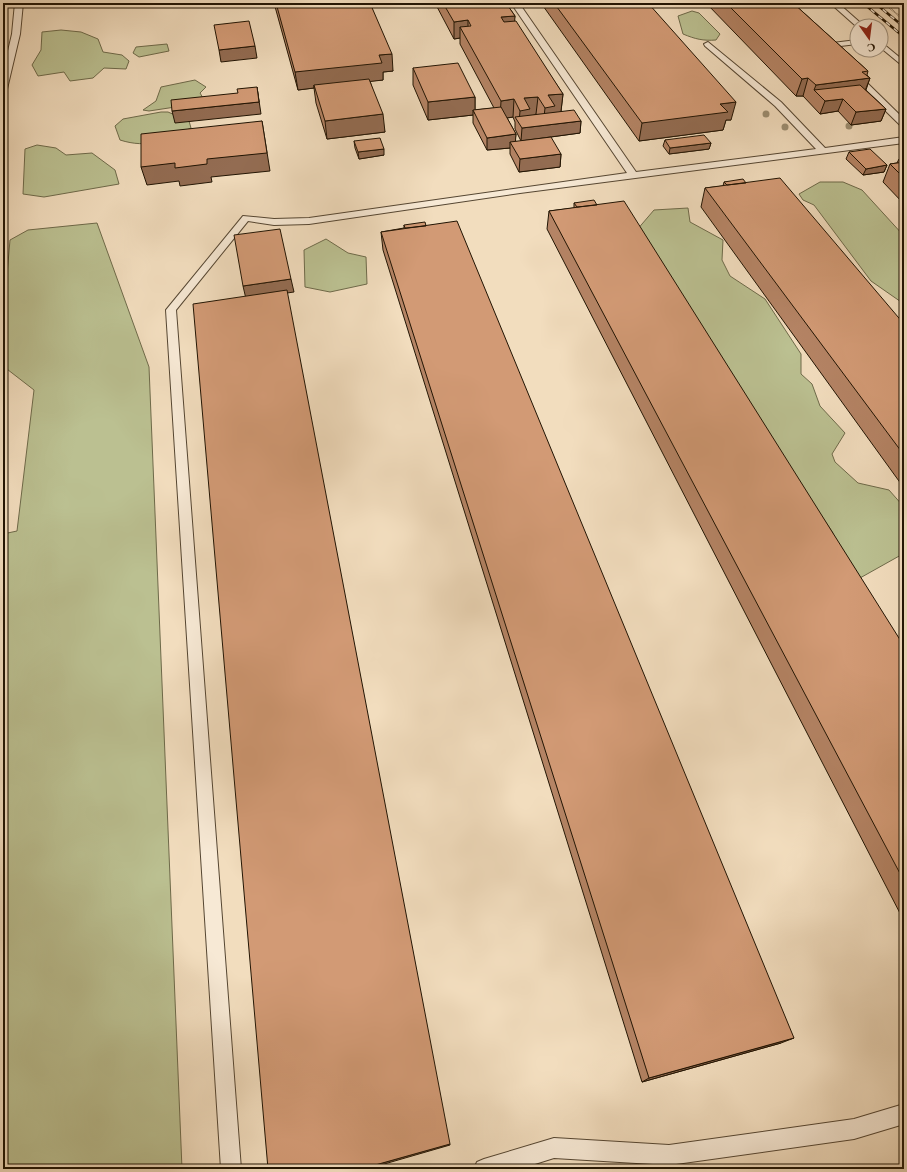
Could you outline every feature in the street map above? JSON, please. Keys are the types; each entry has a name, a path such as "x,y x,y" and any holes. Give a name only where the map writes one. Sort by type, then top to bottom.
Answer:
{"lane":[{"path":"3,89 16,34 19,3"},
{"path":"515,3 633,175"},
{"path":"834,3 851,18"},
{"path":"824,46 849,43"},
{"path":"708,44 778,104 823,151"},
{"path":"889,51 904,65"},
{"path":"847,68 904,124"},
{"path":"231,1169 171,310 246,218 274,222 309,221 633,175 904,140"},
{"path":"484,1169 554,1148 669,1154 854,1129 904,1114"}],"path":[{"path":"884,3 904,20"}],"green space":[{"path":"692,11 699,13 720,34 716,40 699,39 683,34 678,16"},
{"path":"61,30 81,32 98,39 103,52 122,55 129,61 126,69 104,68 93,78 70,81 64,72 38,76 32,65 41,50 42,32"},
{"path":"167,44 169,51 139,57 133,53 136,47"},
{"path":"195,80 206,87 200,93 203,98 195,104 149,111 143,110 156,101 161,87"},
{"path":"168,112 189,121 191,128 157,142 139,144 120,140 115,126 123,119"},
{"path":"37,145 56,148 66,155 92,153 115,170 119,184 44,197 23,194 25,149"},
{"path":"820,182 843,182 862,190 904,236 904,304 871,281 814,205 803,200 799,194"},
{"path":"688,208 690,222 723,240 722,260 730,276 765,299 801,354 801,374 812,384 820,406 845,433 832,454 835,462 858,483 889,490 904,507 904,543 901,555 860,578 838,561 833,533 641,247 636,231 654,210"},
{"path":"97,223 149,367 182,1169 3,1169 3,703 6,684 3,683 3,534 17,531 34,390 3,366 3,322 10,240 28,230"},
{"path":"326,239 348,253 366,257 367,284 330,292 305,287 304,250"}],"building":[{"path":"276,3 370,3 392,54 379,55 382,63 295,72"},
{"path":"443,3 506,3 515,16 501,17 504,22 516,21 563,94 548,95 555,106 545,108 538,97 524,98 530,109 520,111 514,99 501,101 460,27 471,26 468,20 454,22"},
{"path":"554,3 648,3 736,102 720,104 728,112 642,123"},
{"path":"726,3 793,3 849,54 849,58 854,58 868,71 862,72 870,78 816,85 808,78 802,79"},
{"path":"249,21 255,46 219,50 214,25"},
{"path":"458,63 475,97 428,102 413,68"},
{"path":"369,79 383,114 325,121 314,85"},
{"path":"860,85 886,109 856,112 843,99 825,101 814,90"},
{"path":"257,87 259,102 172,111 171,100 238,93 237,89"},
{"path":"501,107 516,134 487,138 473,110"},
{"path":"574,110 581,121 522,128 515,117"},
{"path":"262,121 267,153 207,159 207,164 175,168 175,163 141,167 141,134"},
{"path":"704,135 711,143 670,148 665,140"},
{"path":"551,137 561,154 520,159 510,142"},
{"path":"380,138 384,149 358,152 354,141"},
{"path":"870,149 887,165 866,169 849,152"},
{"path":"904,158 904,162 902,163 899,159"},
{"path":"904,162 904,178 890,164"},
{"path":"780,178 904,324 904,455 705,188"},
{"path":"743,179 746,183 727,185 724,182"},
{"path":"594,200 597,205 577,207 574,203"},
{"path":"624,201 904,646 904,881 549,211"},
{"path":"457,221 794,1038 649,1078 381,232"},
{"path":"425,222 426,226 405,228 404,225"},
{"path":"280,229 291,279 243,286 234,235"},
{"path":"287,290 450,1144 361,1169 268,1169 193,304"}],"railway":[{"path":"863,3 904,37"},
{"path":"875,3 904,27"}]}
